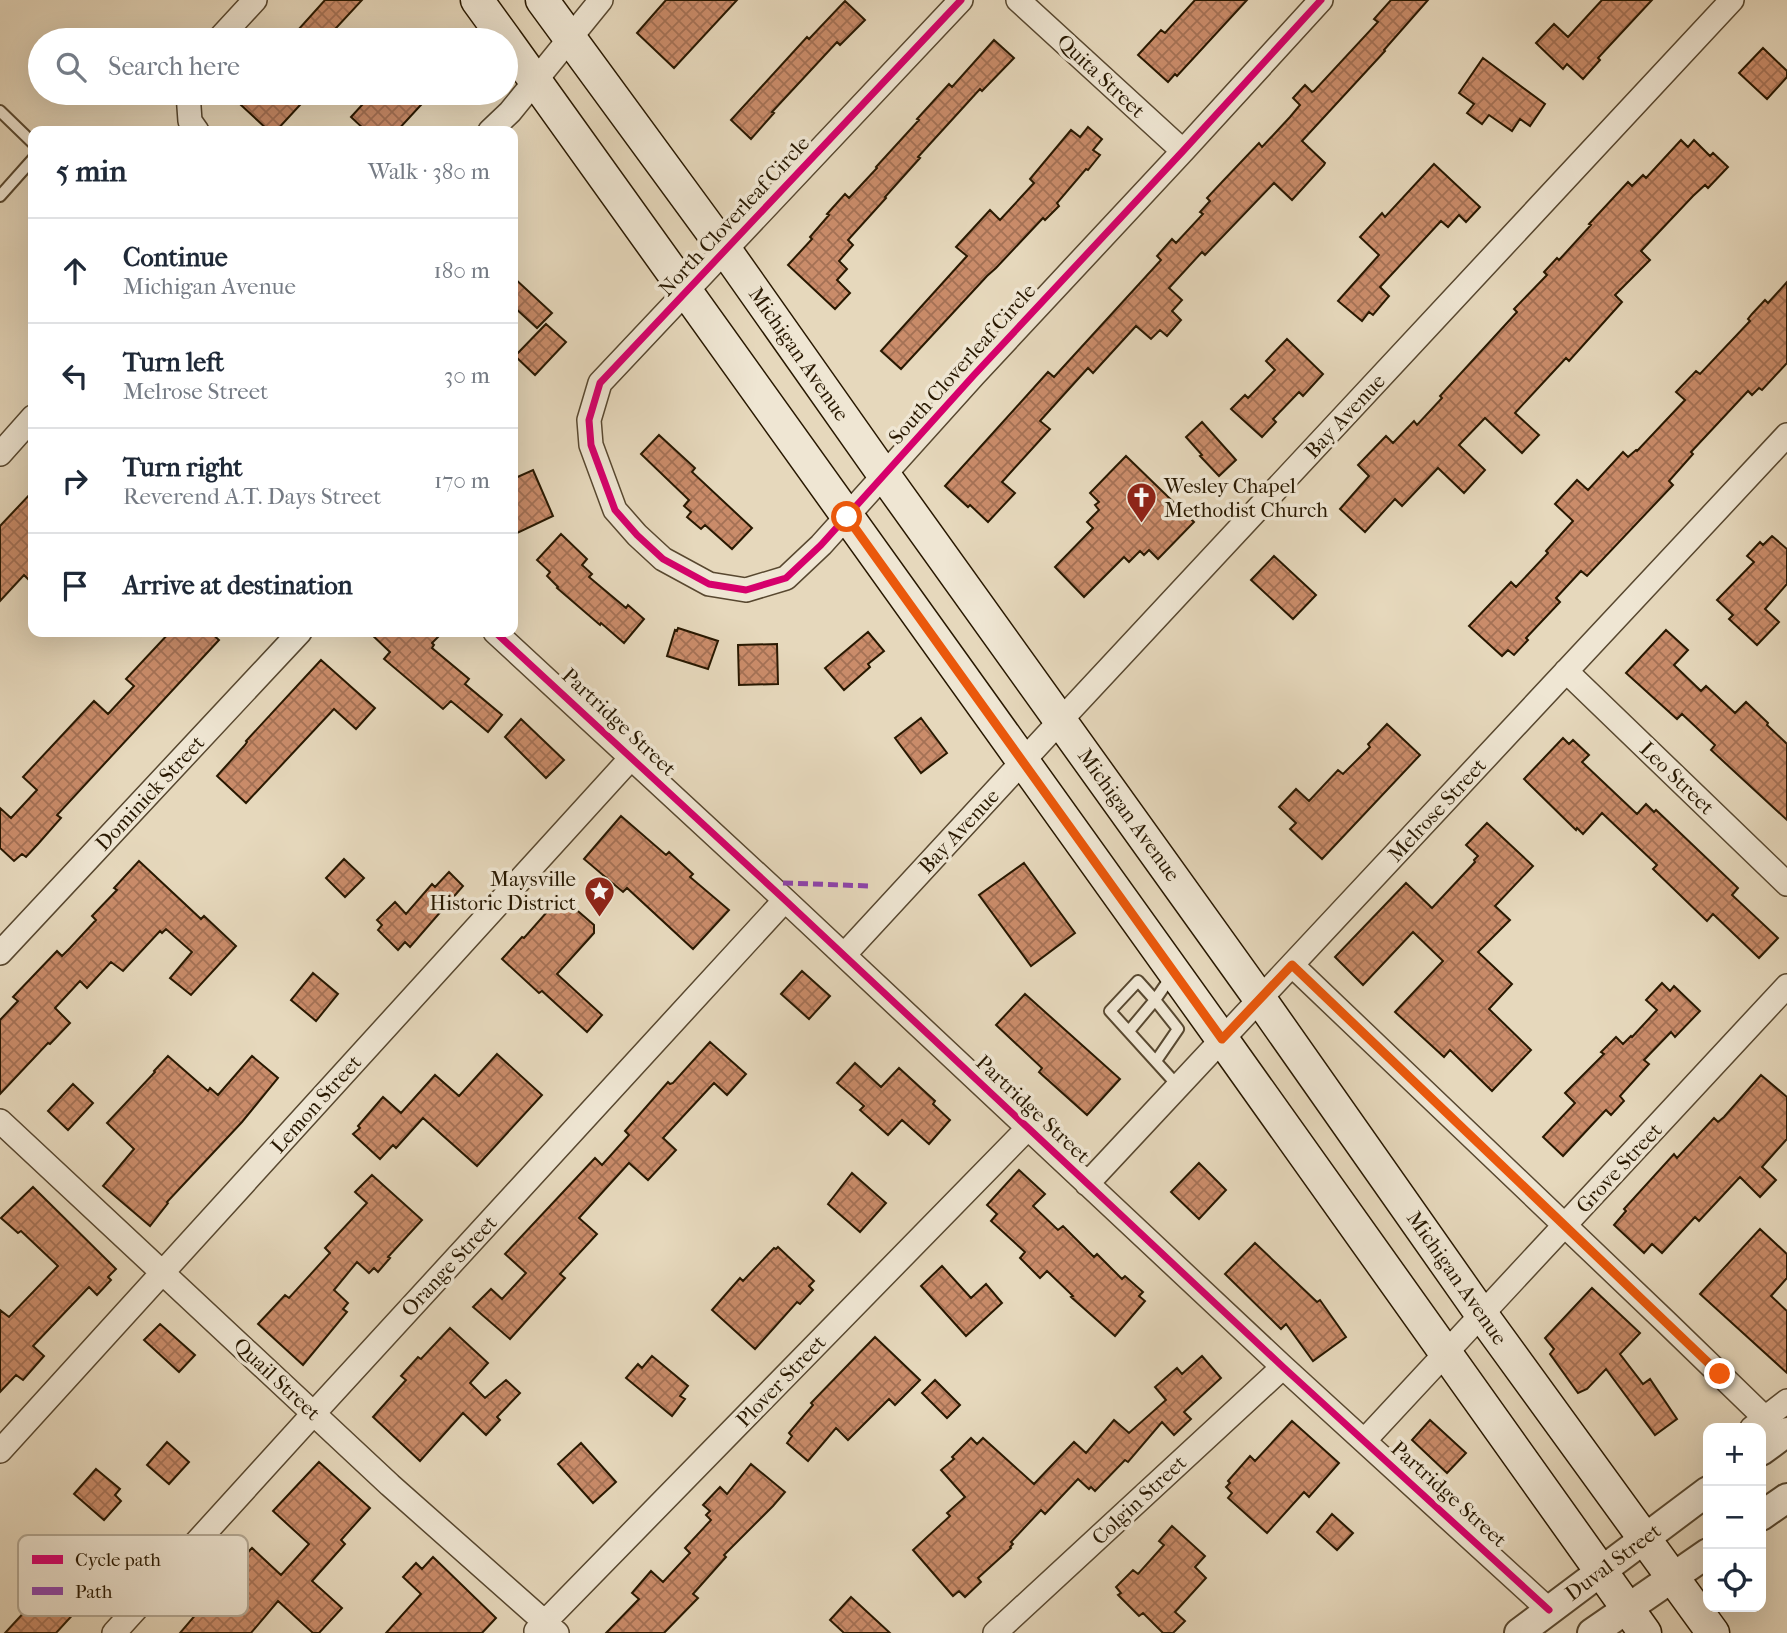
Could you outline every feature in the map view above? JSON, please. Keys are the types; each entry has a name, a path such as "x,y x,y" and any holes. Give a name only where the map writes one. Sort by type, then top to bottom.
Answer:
{"main road":[{"path":"477,0 497,28"},
{"name":"Michigan Avenue","path":"542,0 726,251 1482,1315 1713,1633"},
{"path":"518,57 1636,1621"},
{"path":"1357,1230 1404,1204"}],"street":[{"path":"229,28 255,0"},
{"path":"518,102 601,0"},
{"name":"North Cloverleaf Circle","path":"603,478 591,445 589,420 600,383 961,0"},
{"name":"Quita Street","path":"1018,0 1183,151"},
{"name":"South Cloverleaf Circle","path":"603,478 615,510 637,536 663,559 709,584 746,590 786,578 847,517 974,375 1321,0"},
{"name":"Bay Avenue","path":"844,956 1732,0"},
{"path":"189,105 190,121 194,126"},
{"path":"495,126 516,105"},
{"path":"0,454 28,423"},
{"name":"Melrose Street","path":"1087,1184 1787,435"},
{"name":"Dominick Street","path":"0,953 295,637"},
{"name":"Partridge Street","path":"500,637 1283,1367 1549,1610"},
{"name":"Leo Street","path":"1566,671 1787,884"},
{"name":"Lemon Street","path":"0,1451 631,758"},
{"name":"Orange Street","path":"203,1535 785,900"},
{"path":"1292,965 1565,1226 1768,1426 1787,1401"},
{"name":"Grove Street","path":"1364,1441 1787,986"},
{"name":"Quail Street","path":"0,1121 545,1629"},
{"name":"Plover Street","path":"545,1629 1028,1128"},
{"name":"Colgin Street","path":"995,1633 1283,1367"},
{"name":"Duval Street","path":"1519,1633 1703,1495"},
{"path":"1766,1513 1787,1498"},
{"path":"1592,1633 1636,1621 1673,1578 1703,1557"},
{"name":"Orange Street","path":"114,1633 129,1616"}],"lane":[{"path":"0,111 28,138"},
{"path":"0,196 28,165"},
{"path":"1129,1031 1174,973"},
{"path":"1156,1061 1178,1029 1138,981 1110,1011 1178,1086"}],"building":[{"path":"325,0 362,0 336,28 300,28"},
{"path":"666,0 737,0 674,68 637,33"},
{"path":"1195,0 1247,0 1177,76 1175,74 1168,82 1138,55 1161,30 1165,33"},
{"path":"1391,0 1428,0 1302,141 1324,165 1292,200 1274,183 1205,255 1202,252 1169,288 1182,300 1172,311 1181,320 1167,336 1160,330 1151,339 1136,326 1093,373 1088,368 1040,421 1050,429 1002,482 1015,493 988,522 970,505 968,507 945,486 1048,372 1054,377 1161,260 1157,256 1172,239 1176,243 1203,214 1200,212 1210,201 1207,198 1259,143 1262,147 1290,117 1300,105 1293,98 1305,85 1314,91 1378,22 1374,19"},
{"path":"1602,0 1652,0 1598,58 1600,60 1583,79 1567,64 1563,69 1536,43 1554,24 1568,37"},
{"path":"845,1 865,20 840,45 837,42 772,112 774,113 751,139 731,120 807,37 809,39"},
{"path":"994,40 1014,58 982,91 980,89 848,240 853,245 839,261 847,269 837,280 850,293 835,309 788,265 812,239 810,237 845,194 849,198 949,84 952,87"},
{"path":"1763,48 1787,71 1787,77 1767,99 1739,73"},
{"path":"1483,58 1545,104 1530,126 1520,119 1512,131 1489,115 1482,124 1467,113 1474,104 1459,93"},
{"path":"241,105 300,105 281,126 264,126"},
{"path":"362,105 421,105 402,126 361,126 351,117"},
{"path":"1088,127 1102,139 1093,150 1100,155 1057,203 1059,206 1045,220 1043,218 901,369 881,351 967,256 956,247 990,210 1000,220 1034,183 1030,179 1071,130 1080,137"},
{"path":"1681,140 1688,147 1694,140 1710,156 1713,153 1728,167 1708,188 1705,185 1693,196 1641,251 1650,260 1615,295 1622,302 1569,361 1566,358 1515,413 1539,435 1522,453 1485,418 1459,445 1485,470 1464,493 1438,468 1402,506 1395,499 1365,532 1340,509 1369,476 1358,465 1386,436 1393,443 1414,421 1417,425 1517,312 1514,309 1547,275 1544,272 1557,258 1559,260 1628,182 1632,186 1643,175 1646,178"},
{"path":"1434,164 1480,207 1466,222 1459,215 1448,227 1441,221 1380,287 1389,296 1373,315 1369,312 1362,321 1338,301 1379,255 1360,237 1382,213 1385,217"},
{"path":"518,282 552,313 537,328 518,311"},
{"path":"1787,282 1787,363 1762,390 1759,388 1752,395 1748,391 1691,452 1693,454 1669,481 1673,485 1587,576 1581,571 1556,598 1560,602 1514,655 1508,650 1502,656 1469,626 1511,582 1516,587 1573,521 1555,504 1577,480 1588,490 1623,452 1628,457 1637,451 1685,400 1676,392 1696,371 1700,374 1750,321 1748,319 1765,300 1768,303"},
{"path":"546,324 566,342 535,375 518,359 518,353"},
{"path":"1287,339 1323,374 1303,396 1299,392 1273,419 1276,422 1262,437 1231,409 1245,395 1248,398 1275,370 1266,361"},
{"path":"1202,422 1236,460 1219,476 1186,437"},
{"path":"659,435 695,468 692,472 752,528 732,549 705,525 701,529 687,517 691,512 684,506 689,500 641,454"},
{"name":"Wesley Chapel Methodist Church","path":"1126,456 1194,522 1158,559 1149,550 1144,555 1140,551 1129,562 1124,557 1084,597 1055,567 1093,528 1087,522 1099,510 1095,505 1099,502 1090,493"},
{"path":"533,470 553,516 518,533 518,477"},
{"path":"28,496 28,579 24,575 0,601 0,526"},
{"path":"561,534 587,559 582,565 592,574 589,577 626,608 628,605 644,619 624,643 557,588 547,576 550,572 537,560"},
{"path":"1772,536 1787,549 1787,584 1765,609 1779,622 1757,645 1729,619 1733,615 1717,600 1754,562 1747,556 1760,542 1763,545"},
{"path":"1274,556 1316,595 1293,619 1251,580"},
{"path":"678,628 718,641 708,669 667,656"},
{"path":"1666,630 1688,650 1674,665 1701,691 1706,686 1735,713 1746,702 1787,744 1787,820 1711,750 1715,745 1682,714 1677,719 1626,673"},
{"path":"868,632 884,651 844,690 825,668"},
{"path":"165,637 216,637 219,640 57,815 61,818 26,857 22,854 14,861 0,848 0,808 11,818 37,790 23,777 94,701 108,714 134,686 126,679"},
{"path":"374,637 438,637 432,643 432,648 469,679 465,684 502,715 488,732 451,701 443,709 384,659 390,652"},
{"path":"777,644 778,684 739,685 738,645"},
{"path":"321,660 375,708 356,729 334,709 246,803 217,776"},
{"path":"921,718 947,753 921,773 895,738"},
{"path":"521,719 564,760 546,778 505,737"},
{"path":"1387,724 1420,755 1322,859 1290,829 1296,823 1279,807 1296,789 1309,801 1338,770 1343,774 1370,747 1368,744"},
{"path":"1563,738 1569,744 1573,740 1589,755 1582,762 1637,814 1646,804 1654,812 1656,810 1738,888 1732,895 1778,938 1759,958 1713,914 1707,921 1653,869 1657,865 1602,813 1583,834 1524,779"},
{"path":"621,816 666,855 669,852 693,874 690,877 729,910 693,949 627,888 623,892 584,859"},
{"path":"1487,823 1533,866 1495,906 1510,920 1478,952 1512,984 1489,1009 1531,1050 1492,1091 1450,1050 1444,1057 1395,1012 1443,961 1413,932 1363,985 1335,957 1406,883 1432,908 1475,862 1478,856 1466,845"},
{"path":"344,859 364,878 345,897 326,878"},
{"path":"139,861 201,919 204,916 236,946 191,995 170,978 192,952 166,929 162,933 160,931 123,971 111,962 87,988 80,981 55,1008 70,1023 0,1094 0,1020 18,1001 13,997 57,951 62,956 96,920 92,916 117,890 114,888"},
{"path":"1024,863 1075,933 1031,966 979,895"},
{"path":"449,872 463,886 410,947 405,942 398,950 378,930 382,925 377,920 395,902 406,914 432,884 435,887"},
{"path":"565,900 594,925 594,933 557,974 602,1015 587,1032 502,959 554,904 558,908"},
{"path":"802,971 830,996 809,1019 781,994"},
{"path":"313,973 338,994 316,1021 291,1000"},
{"path":"1662,983 1670,991 1674,986 1700,1011 1675,1037 1671,1032 1644,1060 1649,1064 1620,1096 1624,1101 1611,1115 1606,1110 1563,1156 1543,1137 1575,1103 1565,1093 1604,1054 1601,1052 1616,1037 1623,1044 1657,1010 1646,1000"},
{"path":"1025,994 1120,1079 1087,1115 1039,1072 1042,1068 996,1025"},
{"path":"710,1042 746,1074 727,1095 714,1083 663,1138 676,1150 648,1180 629,1163 579,1218 597,1234 560,1274 565,1278 510,1339 473,1307 491,1289 502,1299 526,1273 505,1254 595,1158 602,1165 629,1135 625,1131 668,1082 673,1083"},
{"path":"497,1054 542,1095 477,1166 423,1118 396,1148 393,1145 380,1159 353,1134 383,1097 401,1113 435,1075 459,1096"},
{"path":"168,1056 208,1091 210,1088 218,1095 252,1056 278,1078 242,1122 167,1202 150,1226 103,1186 134,1149 107,1123"},
{"path":"855,1063 881,1087 899,1068 935,1101 933,1104 950,1120 929,1144 902,1120 888,1135 860,1110 864,1106 837,1083"},
{"path":"1761,1075 1787,1097 1787,1139 1762,1167 1776,1180 1760,1197 1740,1177 1699,1221 1695,1217 1662,1253 1652,1244 1644,1253 1614,1225 1626,1211 1624,1209 1674,1154 1677,1158 1714,1118 1718,1122 1724,1117"},
{"path":"73,1084 93,1103 68,1130 48,1111"},
{"path":"1199,1163 1226,1190 1199,1219 1171,1192"},
{"path":"1019,1170 1045,1194 1033,1206 1058,1230 1063,1226 1094,1257 1097,1254 1122,1279 1125,1276 1143,1292 1139,1296 1145,1301 1115,1336 1071,1297 1073,1296 1047,1271 1040,1278 1020,1258 1025,1252 991,1221 997,1214 987,1205"},
{"path":"852,1173 886,1203 860,1232 828,1204"},
{"path":"372,1175 422,1220 378,1272 374,1268 369,1273 357,1262 334,1290 348,1303 343,1309 347,1312 303,1365 258,1324 285,1295 289,1298 330,1253 325,1248 367,1203 355,1192"},
{"path":"33,1187 116,1269 108,1277 111,1280 97,1295 89,1287 33,1346 44,1356 23,1380 16,1375 0,1392 0,1310 9,1317 58,1266 21,1231 18,1233 1,1218"},
{"path":"1760,1229 1787,1254 1787,1278 1771,1296 1787,1311 1787,1373 1700,1294"},
{"path":"1255,1243 1317,1302 1320,1300 1346,1337 1313,1361 1286,1324 1281,1329 1225,1274"},
{"path":"778,1247 814,1281 809,1286 813,1290 800,1304 797,1302 755,1349 712,1310 740,1278 743,1281"},
{"path":"942,1266 971,1298 986,1284 1002,1303 966,1336 921,1286"},
{"path":"1592,1288 1640,1333 1620,1354 1643,1384 1650,1379 1677,1419 1655,1435 1606,1369 1587,1389 1578,1393 1550,1354 1554,1349 1545,1338"},
{"path":"160,1324 195,1355 179,1372 144,1340"},
{"path":"450,1328 488,1363 470,1383 485,1398 506,1380 520,1393 497,1417 500,1420 486,1435 463,1413 420,1461 373,1417 406,1380 401,1376"},
{"path":"875,1337 920,1380 895,1405 889,1399 848,1440 836,1428 808,1461 787,1443 792,1436 789,1433 813,1405 811,1403"},
{"path":"652,1356 688,1386 680,1396 685,1399 672,1416 626,1378 638,1364 642,1368"},
{"path":"1202,1356 1221,1378 1184,1412 1191,1419 1174,1435 1162,1422 1128,1462 1125,1460 1095,1491 1078,1479 1045,1514 1041,1510 1011,1542 1011,1548 978,1578 981,1582 965,1597 959,1591 953,1596 913,1550 950,1516 947,1513 965,1497 941,1470 971,1438 977,1444 983,1438 1034,1484 1074,1442 1086,1453 1114,1420 1129,1433 1166,1400 1155,1387 1177,1368 1182,1374"},
{"path":"935,1380 960,1405 947,1418 922,1393"},
{"path":"1430,1420 1466,1453 1447,1473 1412,1440"},
{"path":"1292,1421 1339,1463 1309,1497 1304,1492 1267,1533 1228,1498 1232,1493 1226,1487 1250,1456 1255,1461"},
{"path":"167,1442 189,1462 169,1484 147,1465"},
{"path":"581,1443 616,1482 593,1503 558,1464"},
{"path":"319,1462 370,1508 341,1540 345,1544 312,1581 342,1608 319,1633 313,1633 278,1601 251,1633 180,1633 195,1616 248,1616 248,1552 252,1548 281,1575 309,1544 273,1511"},
{"path":"751,1464 785,1492 724,1555 726,1557 693,1594 698,1598 664,1633 606,1633 639,1599 632,1593 651,1571 663,1582 690,1553 685,1548 711,1520 706,1515 710,1511 703,1505 720,1487 727,1494"},
{"path":"96,1469 120,1489 115,1495 121,1501 104,1520 74,1494"},
{"path":"1332,1514 1353,1533 1337,1550 1317,1532"},
{"path":"1172,1526 1205,1556 1195,1567 1206,1578 1175,1612 1185,1621 1173,1633 1163,1633 1143,1613 1139,1616 1118,1595 1121,1593 1116,1587 1133,1570 1138,1574 1164,1545 1159,1541"},
{"path":"433,1557 496,1618 482,1633 386,1633 421,1594 403,1577 416,1563 422,1569"},
{"path":"851,1597 890,1633 844,1633 830,1620"},
{"path":"21,1616 72,1616 56,1633 5,1633"}],"marked path":[{"path":"783,883 871,886"}],"cycle path":[{"path":"961,0 600,383 589,420 591,445 615,510 663,559 709,584 746,590 786,578 821,545 974,375 1321,0"},
{"path":"500,637 1283,1367 1549,1610"}],"place":[{"name":"Wesley Chapel Methodist Church","path":"1141,525"},
{"name":"Maysville Historic District","path":"599,918"}],"route":[{"path":"847,517 1222,1039 1292,965 1720,1374"}]}
